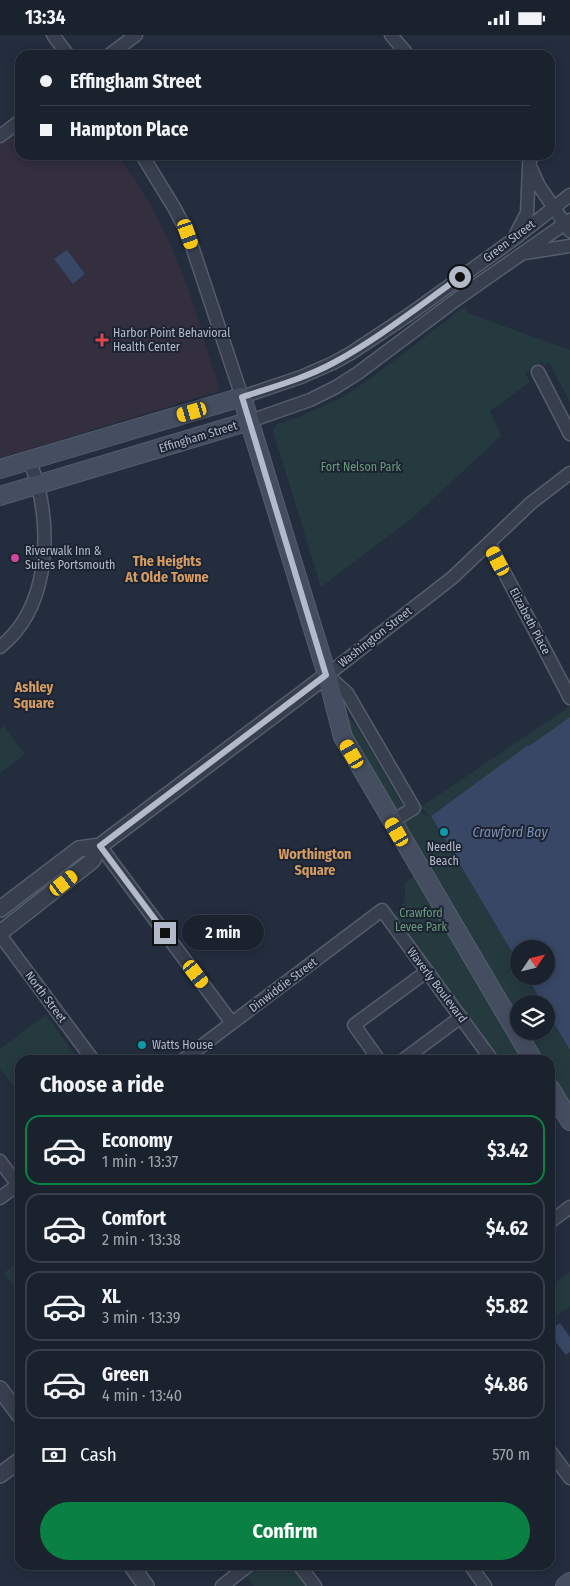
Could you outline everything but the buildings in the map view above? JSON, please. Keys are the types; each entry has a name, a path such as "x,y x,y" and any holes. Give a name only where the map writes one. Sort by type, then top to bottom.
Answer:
{"main road":[{"path":"242,397 343,737 391,822 530,1055"},
{"name":"Effingham Street","path":"0,469 242,397"},
{"name":"Effingham Street","path":"0,496 250,421"},
{"path":"555,1096 570,1121"},
{"path":"565,1586 570,1582"}],"street":[{"path":"53,35 64,50"},
{"path":"116,50 136,35"},
{"path":"391,35 404,50"},
{"path":"0,136 15,125"},
{"path":"145,160 188,234 242,397"},
{"path":"530,160 539,186 568,225"},
{"path":"514,239 527,213 530,160"},
{"name":"Green Street","path":"447,286 514,239 570,195"},
{"name":"Green Street","path":"457,299 522,253 568,225"},
{"path":"522,253 570,246"},
{"name":"Effingham Street","path":"242,397 302,377 334,363 410,314 447,286"},
{"name":"Effingham Street","path":"250,421 310,400 336,387 358,373 457,299"},
{"path":"538,372 570,434"},
{"path":"0,647 12,636 28,613 39,585 44,562 45,542 38,485 29,460"},
{"name":"Washington Street","path":"0,934 92,861 100,846 452,579 531,503 570,473"},
{"name":"Elizabeth Place","path":"489,543 570,698"},
{"path":"326,675 346,693 414,808 391,822"},
{"path":"100,846 232,1023"},
{"name":"Washington Street","path":"0,909 79,849 100,846"},
{"name":"Dinwiddie Street","path":"190,1055 382,910"},
{"name":"Waverly Boulevard","path":"382,910 488,1055"},
{"name":"North Street","path":"0,934 89,1055"},
{"path":"376,1055 354,1025 426,972"},
{"path":"410,1055 461,1017"},
{"path":"0,1161 15,1181"},
{"path":"0,1199 15,1189"},
{"path":"555,1219 570,1207"},
{"path":"0,1389 15,1409"},
{"path":"555,1458 570,1478"},
{"path":"0,1475 15,1464"},
{"path":"134,1570 146,1586"},
{"path":"222,1586 243,1570"},
{"path":"303,1570 315,1586"},
{"path":"474,1570 485,1586"}],"shaded area":[{"name":"Harbor Point Behavioral Health Center","path":"15,134 15,160 121,160 152,208 170,244 189,291 219,388 216,392 0,458 0,146"}],"green space":[{"name":"Fort Nelson Park","path":"464,307 470,314 570,350 570,402 549,362 545,365 542,362 525,373 530,382 490,411 501,436 411,519 321,587 273,431 277,424 296,418 341,398 370,379"},
{"name":"Crawford Levee Park","path":"570,706 570,717 528,745 431,816 510,949 510,985 531,985 538,995 510,995 510,1040 555,1040 555,1025 570,1050 570,1107 555,1082 555,1055 489,1055 392,918 405,902 405,883 415,874 349,730 344,711 359,730 403,806 429,816 421,807"},
{"path":"4,726 25,754 0,773 0,729"},
{"path":"82,852 89,857 9,918 5,914"},
{"path":"46,1015 75,1055 15,1055 15,1089 0,1069 0,1049"},
{"path":"15,1264 15,1288 4,1273"},
{"path":"570,1272 570,1306 555,1317 555,1283"},
{"path":"249,1570 295,1570 307,1586 254,1586 244,1574"}],"water":[{"path":"67,250 85,274 73,284 54,259"},
{"name":"Crawford Bay","path":"570,717 570,1050 555,1025 555,995 538,995 531,985 555,985 555,940 510,940 510,949 431,816"},
{"path":"560,1323 570,1337 570,1352 566,1355 555,1341 555,1326"}],"place":[{"name":"Harbor Point Behavioral Health Center","path":"102,340"},
{"name":"Riverwalk Inn & Suites Portsmouth","path":"15,558"},
{"name":"Needle Beach","path":"444,832"},
{"name":"Watts House","path":"142,1045"}],"district":[{"name":"The Heights At Olde Towne","path":"167,569"},
{"name":"Ashley Square","path":"34,695"},
{"name":"Worthington Square","path":"315,862"}],"route":[{"path":"165,933 100,846 326,675 242,397 302,377 334,363 372,340 460,277"}]}
